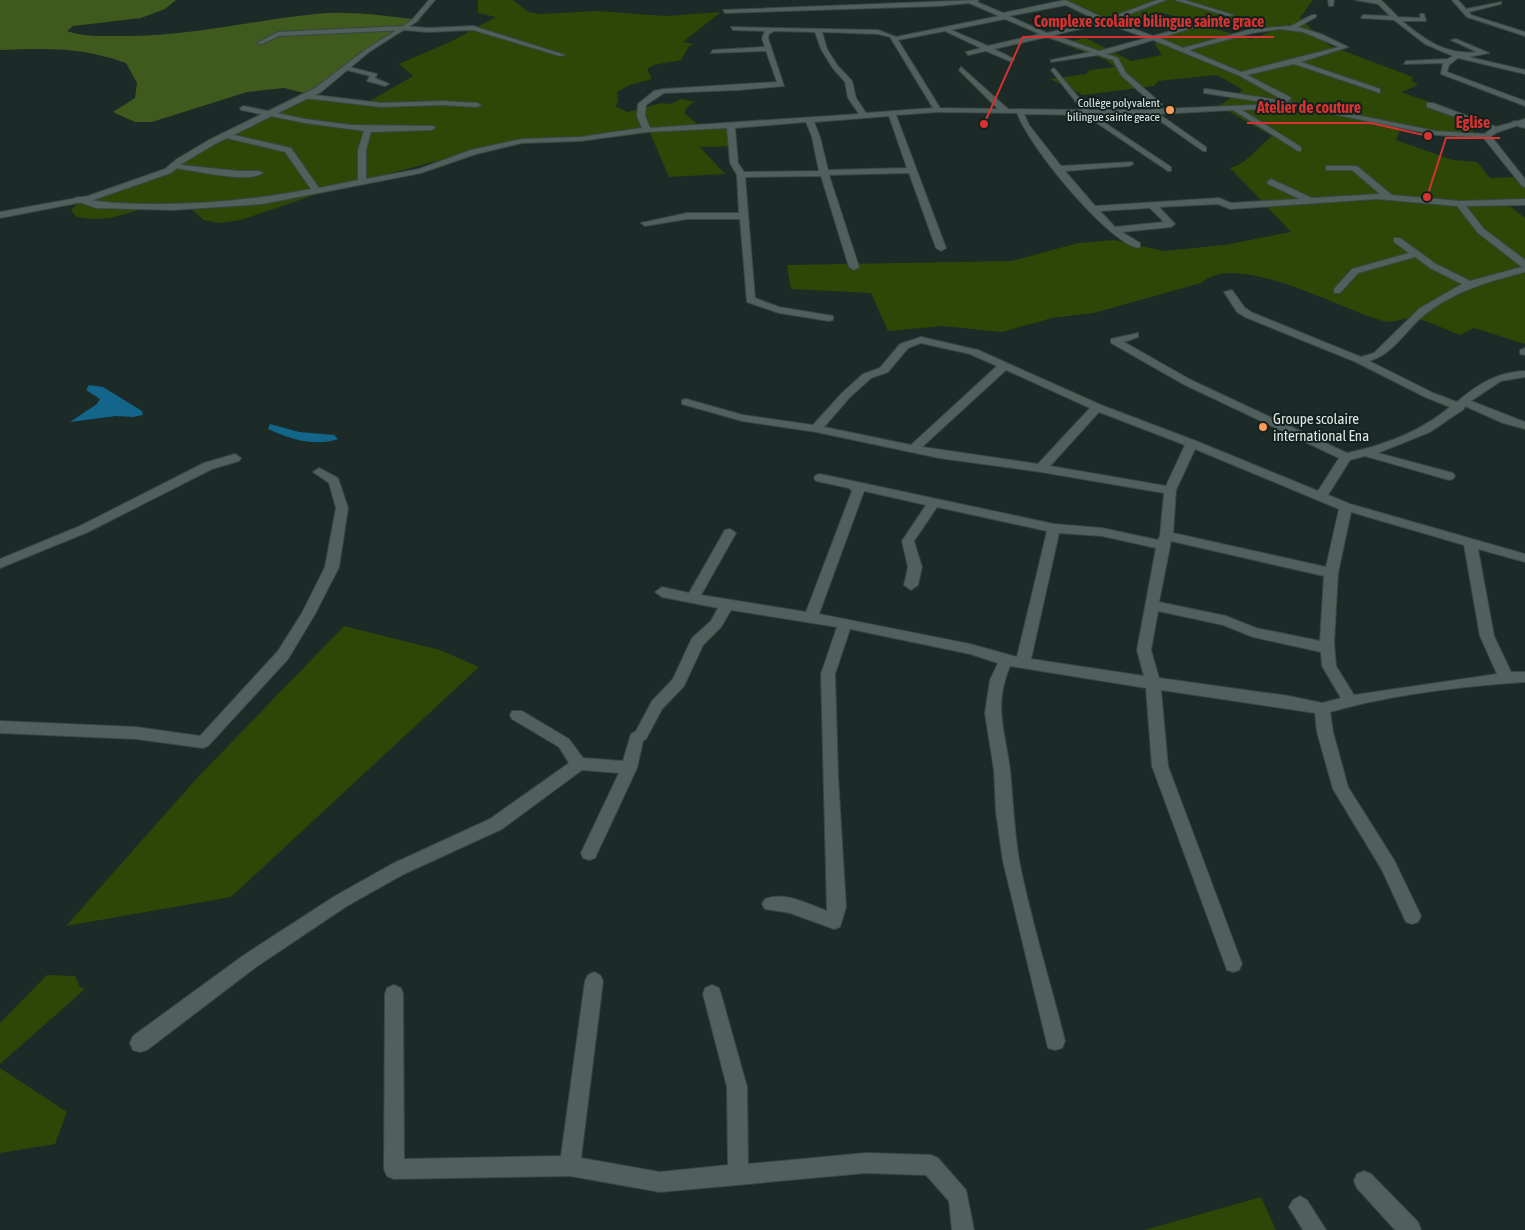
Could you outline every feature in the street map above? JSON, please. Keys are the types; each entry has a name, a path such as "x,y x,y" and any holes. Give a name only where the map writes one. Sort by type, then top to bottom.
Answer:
{"street":[{"path":"0,215 77,200 168,171 225,136 266,114 318,90 367,51 414,21 432,0"},
{"path":"968,53 1106,21 1163,0"},
{"path":"1178,0 1230,15"},
{"path":"1358,0 1379,1 1400,25 1433,47 1457,56 1525,72"},
{"path":"1455,0 1469,16 1523,32"},
{"path":"725,11 973,1 1045,34 1116,60 1123,74 1159,106 1152,113"},
{"path":"771,2 781,8"},
{"path":"894,39 947,30 1064,2 1106,21 1156,39 1240,74 1298,106"},
{"path":"1465,11 1499,3"},
{"path":"1363,17 1424,20 1422,14"},
{"path":"1183,50 1254,32 1292,28 1314,16"},
{"path":"1053,62 1156,39 1206,22"},
{"path":"260,43 278,34 404,28 428,30 458,28 479,29 562,55"},
{"path":"733,28 885,33 894,39 938,110"},
{"path":"1240,74 1294,62 1345,47 1292,28"},
{"path":"646,130 640,116 642,104 657,93 781,84 765,38 766,33 771,30"},
{"path":"818,30 824,49 834,66 848,81 852,98 863,115"},
{"path":"947,30 1012,60"},
{"path":"1454,40 1486,53 1457,56 1446,64 1443,73 1525,104"},
{"path":"712,52 768,48"},
{"path":"1406,63 1450,61"},
{"path":"1294,62 1377,91"},
{"path":"345,68 375,75 370,79 385,84"},
{"path":"961,69 1007,112"},
{"path":"1054,70 1086,112 1168,169"},
{"path":"1207,91 1298,106 1436,133 1486,136 1498,129 1525,121"},
{"path":"307,96 381,105 412,106 442,103 477,105"},
{"path":"1430,105 1498,129"},
{"path":"77,200 96,205 173,207 262,201 317,192 328,187 421,171 474,152 501,148 522,142 580,139 646,130 731,126 938,110 1152,113 1298,106"},
{"path":"244,108 266,114 368,129 412,126 431,128"},
{"path":"1234,108 1298,149"},
{"path":"1020,112 1025,125 1093,209 1113,230 1137,246"},
{"path":"1152,113 1203,149"},
{"path":"892,114 941,248"},
{"path":"809,120 816,136 824,173 854,267"},
{"path":"1516,124 1525,126"},
{"path":"731,126 734,163 741,175 750,300 759,305 829,318"},
{"path":"362,182 362,150 368,129"},
{"path":"225,136 288,150 304,170 317,192"},
{"path":"1486,136 1525,184"},
{"path":"1060,169 1129,164"},
{"path":"174,166 242,175 259,173"},
{"path":"1329,168 1354,168 1389,197"},
{"path":"741,175 912,170"},
{"path":"1271,182 1311,200"},
{"path":"1093,209 1219,201 1230,206 1389,197 1460,204 1525,202"},
{"path":"1460,204 1480,231 1525,265"},
{"path":"1113,230 1171,224 1152,205"},
{"path":"645,222 687,216 744,216"},
{"path":"1397,240 1433,266 1469,284"},
{"path":"1337,291 1355,271 1417,254"},
{"path":"1360,360 1378,355 1424,310 1469,284 1525,269"},
{"path":"1229,292 1241,310 1249,315 1360,360 1430,395 1525,426"},
{"path":"1134,335 1115,341 1187,382 1346,457 1380,450 1427,430 1462,405 1482,386 1503,376 1525,374"},
{"path":"816,430 846,395 868,376 884,370 904,346 914,340 921,340 954,346 1097,407 1192,443 1346,507 1525,558"},
{"path":"913,449 1004,366"},
{"path":"686,402 742,418 913,449 1170,490"},
{"path":"1040,468 1097,407"},
{"path":"1192,443 1170,490 1165,540 1151,605 1144,650 1153,683 1160,766 1234,964"},
{"path":"1366,453 1449,476"},
{"path":"1321,496 1346,457"},
{"path":"0,564 84,529 208,466 235,458"},
{"path":"0,727 136,733 203,742 283,655 308,614 332,567 342,508 334,482 319,472"},
{"path":"820,478 1054,528 1102,532 1135,540 1165,540 1250,553 1330,573"},
{"path":"811,616 858,497 858,490 853,485"},
{"path":"911,585 915,567 908,541 934,502"},
{"path":"1346,507 1330,573 1328,648 1329,666 1350,701"},
{"path":"1023,661 1054,528"},
{"path":"693,598 730,533"},
{"path":"1470,543 1487,636 1506,678"},
{"path":"662,592 727,605 845,622 970,649 1006,660 1023,661 1095,676 1289,702 1322,709 1350,701 1506,678 1525,677"},
{"path":"589,853 629,768 636,738 641,735 661,699 679,682 697,642 716,624 727,605"},
{"path":"1151,605 1226,621 1253,632 1328,648"},
{"path":"772,904 790,905 834,921 837,907 830,776 828,674 845,622"},
{"path":"1006,660 997,680 992,713 1002,770 1004,812 1011,861 1054,1041"},
{"path":"1322,709 1325,732 1342,789 1388,865 1412,916"},
{"path":"517,715 564,743 579,764"},
{"path":"140,1043 250,960 341,902 398,869 496,824 579,764 629,768"},
{"path":"570,1166 594,981"},
{"path":"394,994 394,1168 570,1166 660,1182 866,1164 931,1165 959,1197 963,1230"},
{"path":"712,994 737,1087 738,1176"},
{"path":"1364,1182 1410,1230"},
{"path":"1300,1206 1315,1230"}],"green space":[{"path":"0,0 176,0 165,9 141,18 73,26 67,31 93,36 169,34 328,13 368,14 421,20 372,49 312,95 284,88 247,92 152,122 135,122 113,112 135,98 137,83 126,63 79,51 48,49 0,50"},
{"path":"478,0 513,0 528,12 540,14 597,11 666,16 721,12 683,42 694,44 689,46 681,60 654,65 647,69 652,79 630,85 617,92 618,102 615,106 628,112 661,103 671,104 681,99 695,102 689,105 684,113 700,126 728,126 733,146 700,147 725,174 669,177 650,133 546,140 455,156 329,190 241,220 219,223 203,220 190,207 153,206 111,218 91,219 76,217 71,210 80,201 149,177 312,95 368,102 413,76 399,64 452,41 496,17 478,13"},
{"path":"1061,0 1313,0 1300,18 1328,45 1413,77 1411,80 1418,85 1401,92 1473,117 1473,135 1401,127 1396,140 1453,160 1477,162 1490,178 1514,177 1525,184 1525,202 1506,203 1525,218 1525,344 1474,328 1460,335 1413,318 1390,322 1383,321 1290,286 1239,273 1217,275 1201,283 1094,313 1052,318 1002,332 943,326 888,331 871,293 791,289 787,265 1012,261 1078,243 1114,240 1164,251 1224,245 1291,232 1230,168 1242,163 1272,136 1219,106 1243,90 1217,75 1158,81 1154,86 1083,95 1050,79 1086,74 1089,70 1115,67 1104,59 1060,43 1086,38 1131,61 1162,55 1155,44 1158,38 1205,26 1251,39 1271,32 1220,15 1190,20 1162,13 1113,24"},
{"path":"344,626 440,650 479,667 231,897 66,926 198,777"},
{"path":"47,975 75,976 80,987 85,989 0,1064 0,1023"},
{"path":"0,1068 67,1112 55,1144 0,1153"},
{"path":"1261,1197 1276,1230 1145,1230"}],"water":[{"path":"89,385 103,387 142,411 143,415 133,417 116,416 70,422 97,404 100,399 86,390"},
{"path":"270,424 299,432 334,435 338,439 320,442 302,441 268,429"}],"place":[{"name":"Collège polyvalent bilingue sainte geace","path":"1170,110"},
{"name":"Complexe scolaire bilingue sainte grace","path":"984,124"},
{"name":"Atelier de couture","path":"1428,136"},
{"name":"Eglise","path":"1427,197"},
{"name":"Groupe scolaire international Ena","path":"1263,427"}]}
